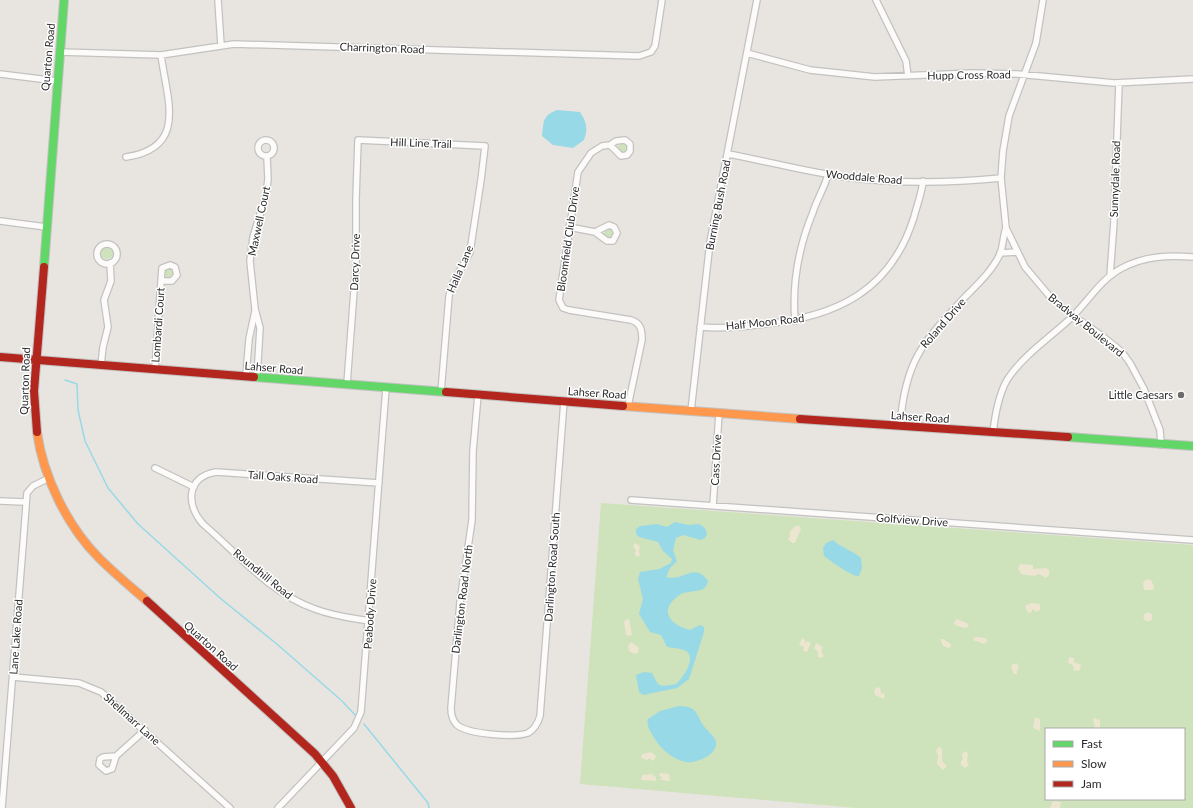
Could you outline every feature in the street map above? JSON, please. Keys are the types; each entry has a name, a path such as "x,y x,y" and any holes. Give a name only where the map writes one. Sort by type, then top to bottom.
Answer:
{"street":[{"name":"Quarton Road","path":"64,0 34,395 36,426 48,478 58,500 74,526 102,561 322,762 340,786 351,808"},
{"path":"218,0 221,45"},
{"name":"Charrington Road","path":"60,52 161,56 221,45 358,47 639,56 651,52 654,46 662,0"},
{"name":"Burning Bush Road","path":"691,411 710,242 757,0"},
{"path":"876,0 906,61 908,76"},
{"name":"Bradway Boulevard","path":"1043,0 1036,42 1006,129 1001,178 1006,228 1025,267 1052,299 1073,316 1101,335 1130,363 1144,389 1160,430 1161,445"},
{"name":"Hupp Cross Road","path":"747,53 816,70 875,77 972,73 1025,75 1119,83 1193,79"},
{"path":"126,157 141,155 153,149 160,144 168,131 169,114 161,56"},
{"path":"0,74 57,81"},
{"name":"Sunnydale Road","path":"1110,276 1114,221 1119,83"},
{"name":"Hill Line Trail","path":"358,140 485,146"},
{"name":"Darcy Drive","path":"347,384 356,264 358,140"},
{"name":"Bloomfield Club Drive","path":"610,145 602,146 591,153 580,166 576,179 560,295 561,304 569,310 630,320 636,322 641,329 641,348 628,406"},
{"name":"Halla Lane","path":"441,392 448,296 452,285 470,252 485,146"},
{"name":"Wooddale Road","path":"728,154 828,174 877,181 1001,178"},
{"name":"Maxwell Court","path":"257,377 260,328 255,309 250,270 255,231 266,195 268,179 267,157"},
{"path":"795,321 795,288 801,251 812,212 828,174"},
{"name":"Half Moon Road","path":"700,327 746,326 795,321 827,312 862,292 881,275 897,255 906,238 922,190 923,181"},
{"path":"0,221 46,227"},
{"path":"569,228 594,232"},
{"name":"Roland Drive","path":"900,426 905,386 918,352 936,328 987,275 1000,253 1006,228"},
{"path":"1000,253 1017,252"},
{"path":"993,433 998,403 1008,379 1023,361 1073,316 1110,276 1130,264 1149,258 1170,256 1193,257"},
{"path":"101,365 103,347 108,327 104,300 111,281 110,263"},
{"name":"Lombardi Court","path":"155,369 161,281"},
{"name":"Maxwell Court","path":"246,376 249,339 255,309"},
{"name":"Lahser Road","path":"0,357 691,411 1161,445 1193,446"},
{"name":"Peabody Drive","path":"278,808 354,728 361,712 386,388"},
{"name":"Darlington Road North","path":"478,395 473,450 472,520 460,602 451,713 455,722 466,730 513,735 524,734 532,730"},
{"name":"Darlington Road South","path":"532,730 537,724 541,711 564,401"},
{"name":"Cass Drive","path":"714,506 719,413"},
{"path":"155,468 194,487"},
{"name":"Tall Oaks Road","path":"194,487 206,475 223,472 379,483"},
{"name":"Lane Lake Road","path":"2,808 2,778 13,677 25,502 30,489 48,478"},
{"name":"Roundhill Road","path":"194,487 191,500 196,516 269,583 294,600 314,609 369,621"},
{"name":"Golfview Drive","path":"631,500 1193,540"},
{"path":"0,501 25,502"},
{"name":"Shellmarr Lane","path":"13,677 70,682 90,686 101,692 230,808"},
{"path":"116,756 145,730"}],"green space":[{"path":"621,143 625,143 628,148 625,153 621,153 618,150 618,146"},
{"path":"609,229 614,234 609,239 604,234"},
{"path":"105,247 109,247 113,253 109,259 105,259 101,255 101,251"},
{"path":"167,268 171,268 174,273 171,278 167,278 164,275 164,271"},
{"path":"601,503 1193,545 1193,808 857,808 580,784"}],"sand":[{"path":"799,525 801,529 795,543 792,543 788,539 790,536 789,533 794,527"},
{"path":"635,543 640,546 640,555 638,557 634,554 636,551 633,546"},
{"path":"1020,564 1033,565 1033,569 1046,568 1049,570 1049,575 1046,578 1039,574 1034,576 1021,574 1018,569"},
{"path":"1146,579 1151,580 1154,586 1153,590 1144,590 1143,583"},
{"path":"1031,603 1040,604 1040,610 1037,612 1032,609 1032,612 1028,613 1025,606"},
{"path":"1148,612 1153,617 1148,622 1143,617"},
{"path":"629,619 632,634 630,636 626,635 624,622"},
{"path":"957,619 967,623 969,627 964,628 955,625 954,622"},
{"path":"975,637 986,638 987,642 984,644 973,640"},
{"path":"802,638 805,640 805,644 807,641 811,643 807,652 803,651 804,647 799,645"},
{"path":"940,639 943,639 951,644 951,647 948,648 943,646"},
{"path":"631,642 639,648 638,653 634,654 629,651 628,646"},
{"path":"816,643 823,647 821,651 824,656 821,658 818,657 818,652 814,648"},
{"path":"1069,657 1074,658 1074,662 1081,665 1080,670 1074,671 1073,665 1068,663"},
{"path":"1017,663 1019,668 1017,675 1013,673 1011,665"},
{"path":"877,687 880,688 881,693 885,694 884,699 875,695 874,690"},
{"path":"1035,717 1040,719 1040,731 1033,728"},
{"path":"1093,718 1100,720 1100,728 1095,728"},
{"path":"939,747 942,749 942,761 947,766 943,770 937,764 938,756 936,750"},
{"path":"965,751 968,753 967,761 969,765 965,768 961,765 961,761 963,760 962,754"},
{"path":"651,752 656,756 655,759 651,761 650,758 647,760 641,758 642,754"},
{"path":"660,773 669,774 670,781 660,780 662,777 659,776"},
{"path":"651,774 656,777 656,781 641,780 642,775"},
{"path":"1053,801 1061,802 1060,808 1050,808"}],"water":[{"path":"557,110 580,112 584,119 586,132 584,140 573,148 553,145 542,136 546,117"},
{"path":"675,522 689,525 699,524 705,528 707,534 705,538 701,540 683,535 676,538 673,550 677,561 670,568 666,577 678,577 693,572 703,575 708,581 703,589 686,592 674,600 668,610 669,615 671,620 682,627 690,630 700,625 704,627 704,632 689,679 677,688 643,695 639,692 636,675 644,672 652,673 656,681 662,686 676,684 685,673 690,663 689,654 686,651 667,647 661,635 650,632 639,614 643,599 638,579 640,572 659,569 671,563 672,559 663,551 658,542 639,537 636,534 636,529 640,526 657,524 667,527"},
{"path":"833,540 861,558 862,568 859,576 856,576 836,565 824,556 823,548 826,543"},
{"path":"679,706 693,709 704,727 715,739 715,749 712,753 696,761 681,761 671,756 659,745 649,728 648,719 660,711"}],"waterway":[{"path":"65,380 77,384 78,410 85,441 108,488 138,524 220,598 278,645 342,701 356,716"},
{"path":"364,724 428,803 429,808"}],"traffic: fast":[{"path":"44,267 64,0"},
{"path":"254,377 446,392"},
{"path":"1068,437 1193,446"}],"traffic: slow":[{"path":"623,406 800,419"},
{"path":"37,432 40,449 51,483 67,516 87,545 99,558 147,601"}],"traffic: jam":[{"path":"37,432 34,391 44,267"},
{"path":"0,357 254,377"},
{"path":"446,392 623,406"},
{"path":"800,419 1068,437"},
{"path":"147,601 315,754 333,776 351,808"}],"place":[{"name":"Little Caesars","path":"1181,395"}]}
